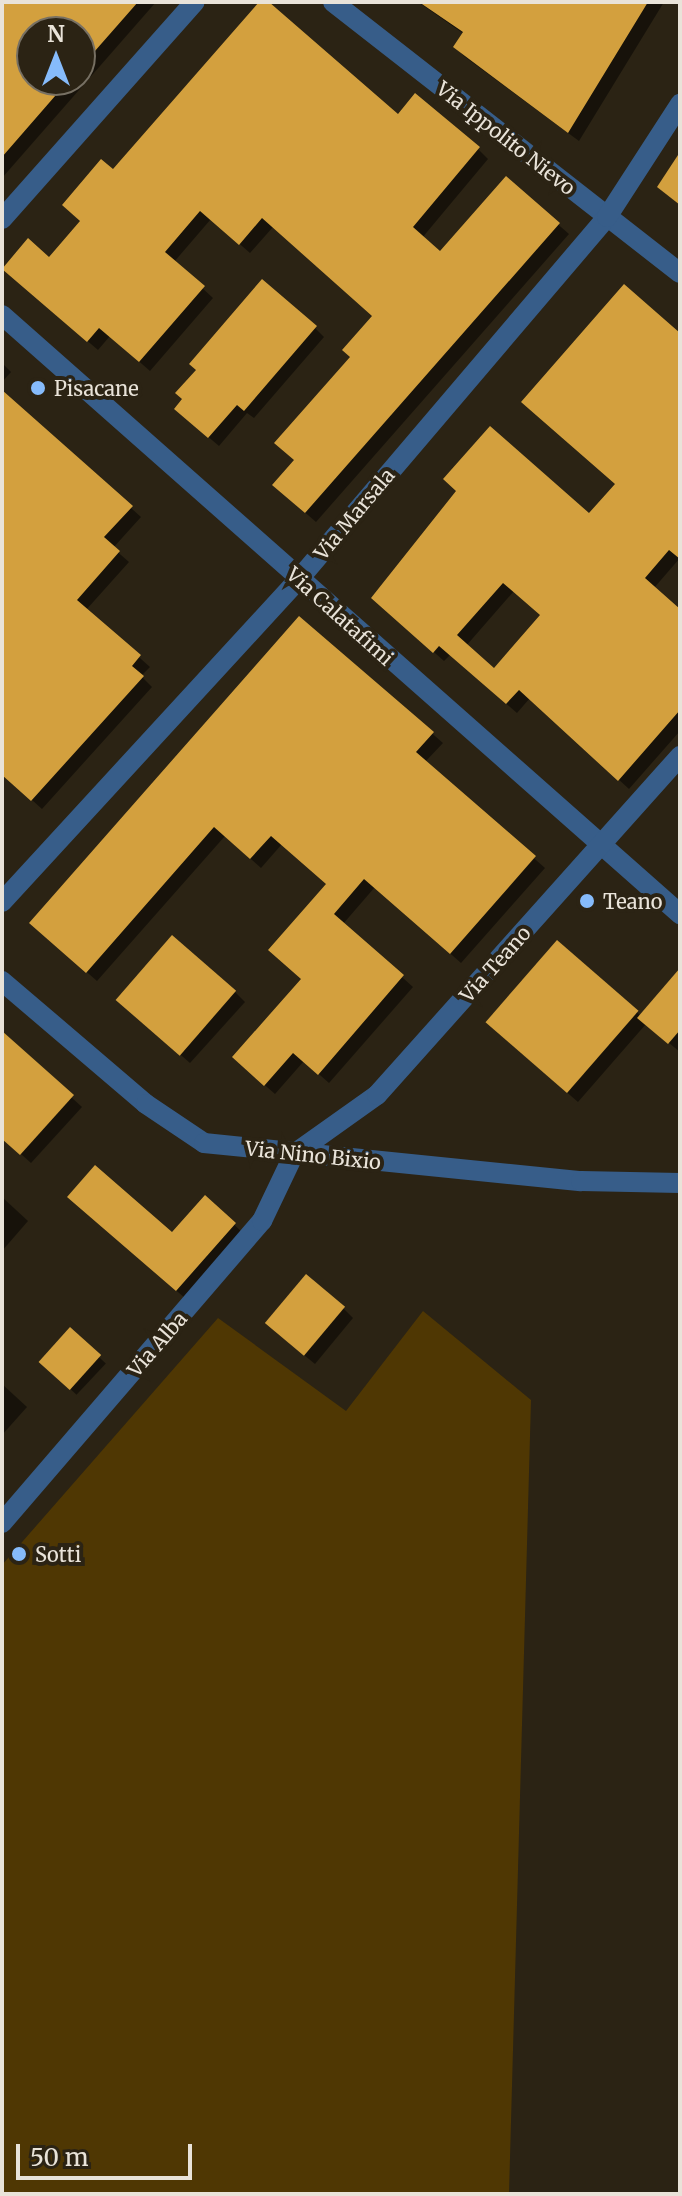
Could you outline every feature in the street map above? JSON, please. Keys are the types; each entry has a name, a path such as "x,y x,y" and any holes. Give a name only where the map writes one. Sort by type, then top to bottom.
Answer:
{"street":[{"path":"2,219 195,2"},
{"name":"Via Ippolito Nievo","path":"333,2 680,273"},
{"name":"Via Marsala","path":"2,902 299,579 607,217 680,104"},
{"name":"Via Calatafimi","path":"2,315 600,847 680,914"},
{"name":"Via Teano","path":"294,1154 377,1095 680,756"},
{"name":"Via Nino Bixio","path":"2,981 146,1104 204,1143 581,1181 680,1183"},
{"name":"Via Alba","path":"2,1523 262,1221 294,1154"}],"shaded area":[{"path":"423,1311 531,1400 509,2194 2,2194 2,1565 218,1318 346,1411"}],"building":[{"path":"2,2 138,2 96,50 96,16 16,16 16,96 55,96 2,157"},
{"path":"259,2 269,2 398,114 415,93 480,147 413,227 440,251 506,176 560,223 305,513 272,485 294,460 274,443 350,357 342,350 372,316 262,218 239,245 200,211 165,252 205,286 139,362 99,328 87,342 2,269 28,238 49,257 80,221 62,205 101,159 113,169"},
{"path":"419,2 648,2 568,133 453,47 463,32"},
{"path":"680,152 680,205 657,187"},
{"path":"262,279 317,326 244,411 237,405 208,438 174,409 182,399 175,393 196,370 189,364"},
{"path":"624,284 680,333 680,559 669,550 645,578 680,609 680,710 618,781 519,690 506,704 439,646 433,653 371,598 456,491 443,479 490,426 589,513 615,484 521,402","holes":["503,583 540,615 494,668 457,635"]},
{"path":"2,390 133,506 104,537 120,551 77,600 141,655 132,666 144,676 31,801 2,775"},
{"path":"299,616 434,732 416,752 536,856 450,954 364,879 334,914 404,975 318,1075 293,1053 264,1086 232,1057 301,979 268,950 326,884 271,836 250,859 214,827 86,973 29,923"},
{"path":"172,935 236,991 180,1056 116,1000"},
{"path":"557,940 639,1011 567,1093 485,1022"},
{"path":"680,968 680,1030 668,1044 637,1018"},
{"path":"2,1031 74,1095 20,1155 2,1139"},
{"path":"95,1165 172,1232 205,1195 236,1223 176,1291 67,1197"},
{"path":"306,1274 345,1307 304,1356 265,1323"},
{"path":"70,1327 101,1355 70,1390 39,1362"}],"place":[{"name":"Pisacane","path":"38,388"},
{"name":"Teano","path":"587,901"},
{"name":"Sotti","path":"19,1554"}]}
